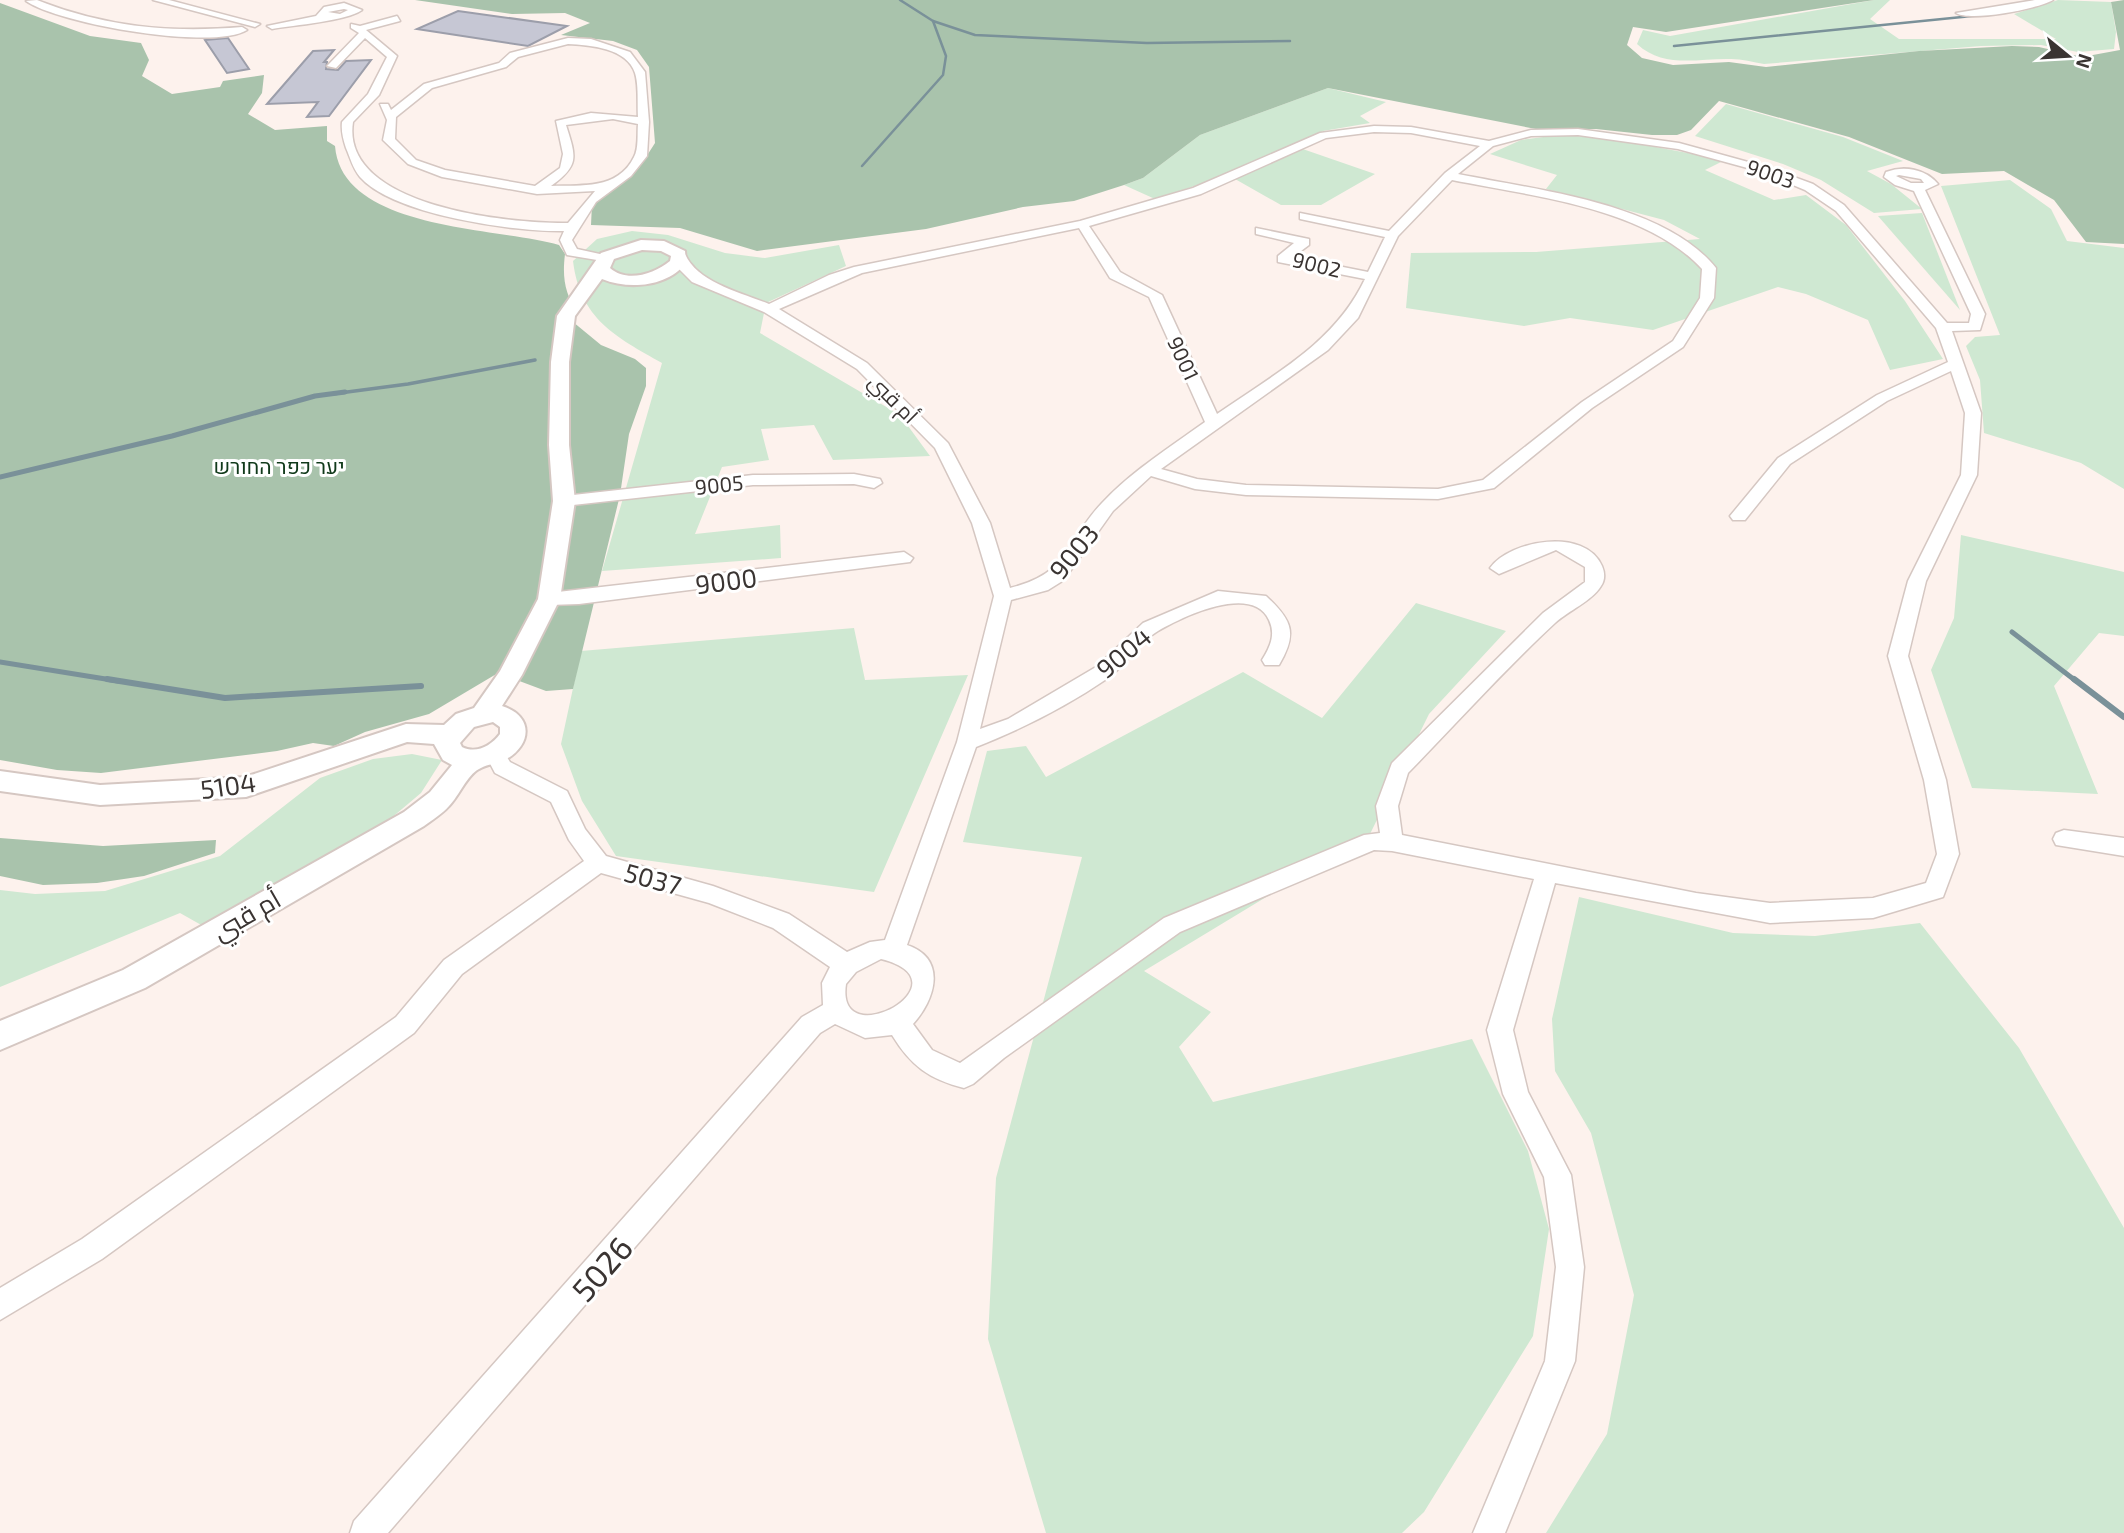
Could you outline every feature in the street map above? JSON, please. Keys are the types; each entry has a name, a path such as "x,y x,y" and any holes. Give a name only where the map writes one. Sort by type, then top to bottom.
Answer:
{"street":[{"path":"158,0 272,26"},
{"path":"319,0 333,7"},
{"path":"1961,13 1991,12 2049,0"},
{"path":"31,1 73,18 126,31 171,34 242,30 257,32 272,26 324,17 341,17 356,12 353,7"},
{"path":"324,17 320,13 333,7 364,4"},
{"path":"341,17 392,56 370,99 349,116 346,129 363,175 391,191 436,209 521,227 572,227"},
{"path":"332,66 361,31 397,19"},
{"path":"242,30 255,24"},
{"path":"390,116 428,86 502,65 514,55 568,41 591,42 627,54 640,72 644,122 641,156 627,174 592,199 566,240 572,252 603,264 614,278 641,279 672,270 680,257 674,249 664,246 641,244 616,251 603,264 566,316 560,362 559,445 564,501 549,599 510,675 483,714"},
{"path":"370,99 388,110 389,140 412,162 486,183 537,190 609,187"},
{"path":"537,190 565,170 569,154 560,123 572,118 622,116 644,122"},
{"path":"769,309 859,270 1082,224 1197,191 1324,135 1374,129 1411,130 1489,144"},
{"name":"9003","path":"1003,596 1042,586 1058,576 1107,507 1148,470 1323,347 1351,318 1374,277 1392,235 1450,176 1489,144 1531,132 1608,135 1679,146 1727,158 1809,187 1840,208 1943,327 1973,413 1969,475 1917,581 1898,656 1935,780 1948,854 1935,890 1873,908 1770,913 1696,902 1547,872"},
{"path":"1148,470 1195,484 1245,490 1438,494 1488,484 1587,405 1678,344 1707,298 1709,268 1688,246 1655,228 1573,203 1450,176"},
{"path":"1918,187 1978,314 1975,327 1943,327"},
{"path":"1304,216 1392,235"},
{"name":"9001","path":"1082,224 1115,275 1155,295 1213,422"},
{"name":"9002","path":"1260,231 1304,242 1283,258 1374,277"},
{"name":"أم قبي","path":"680,257 681,264 697,279 769,309 862,366 942,446 981,523 1003,596"},
{"name":"أم قبي","path":"576,305 604,288 641,279 697,279"},
{"path":"1739,516 1783,461 1882,398 1957,363"},
{"name":"9005","path":"564,501 753,480 854,479 874,483"},
{"path":"1392,842 1388,806 1399,769 1550,617 1593,584 1596,575 1593,565 1585,557 1566,546 1555,544 1512,559 1499,568"},
{"name":"9000","path":"549,599 579,598 904,558"},
{"path":"894,950 967,742 1003,596"},
{"name":"9004","path":"967,742 1015,724 1103,672 1150,627 1218,597 1259,600 1278,617 1282,642 1272,660"},
{"path":"483,714 508,718 514,728 508,744 483,757 461,759 449,750 450,735 463,722 483,714"},
{"name":"5104","path":"0,781 100,795 246,787 406,733 450,735"},
{"name":"أم قبي","path":"0,1036 134,979 414,819 440,799 483,757"},
{"name":"5037","path":"483,757 559,797 578,834 598,863 713,894 781,921 845,964"},
{"path":"2064,839 2124,847"},
{"path":"897,1021 917,1053 936,1070 964,1076 995,1050 1172,925 1372,841 1392,842 1547,872 1500,1030 1516,1094 1557,1175 1570,1267 1560,1361 1489,1533"},
{"path":"0,1305 92,1249 405,1025 453,967 598,863"},
{"path":"894,950 915,961 924,981 918,1004 897,1021 870,1027 846,1017 838,1009 834,986 845,964 868,951 894,950"},
{"name":"5026","path":"366,1533 811,1024 838,1009"}],"green space":[{"path":"415,0 1874,0 1666,32 1633,27 1627,45 1642,58 1673,65 1729,62 1766,67 1919,51 2012,46 2039,47 2082,57 2120,50 2111,2 2124,0 2124,244 2086,242 2054,200 2004,171 1942,174 1849,137 1719,101 1691,130 1677,135 1652,135 1596,129 1536,129 1328,88 1200,135 1143,178 1074,201 1023,207 926,229 757,251 680,228 591,225 592,204 639,168 655,143 649,67 637,50 613,41 561,35 590,23 565,13 512,14"},
{"path":"1874,0 1890,0 1870,19 1899,39 2056,39 2014,14 2058,0 2111,2 2116,32 2114,49 2078,52 2041,45 1981,46 1764,64 1735,59 1682,61 1658,57 1637,44 1643,30 1670,36"},
{"name":"יער כפר החורש","path":"0,3 90,36 141,43 149,60 142,76 172,94 220,87 223,81 264,75 262,93 248,114 275,130 327,126 327,141 335,146 344,174 364,195 393,210 426,221 559,245 565,254 564,278 567,293 578,315 567,317 601,345 635,359 646,368 646,386 629,434 620,495 573,689 546,691 498,673 429,714 365,732 334,746 313,743 277,751 101,773 57,770 0,760"},
{"path":"1328,88 1386,102 1360,116 1370,123 1323,131 1294,146 1375,174 1321,205 1281,205 1228,175 1155,199 1124,185 1143,178 1200,135"},
{"path":"1726,104 1843,137 1903,161 1867,171 1891,184 1922,209 1874,213 1821,180 1783,164 1695,136"},
{"path":"1559,135 1608,138 1725,160 1705,170 1774,200 1806,195 1846,225 1905,301 1943,359 1890,370 1868,320 1806,294 1778,287 1653,330 1570,318 1524,326 1406,308 1411,253 1536,252 1700,239 1664,220 1546,189 1557,175 1490,154 1521,140"},
{"path":"2010,180 2051,209 2067,241 2124,248 2124,489 2081,463 1984,433 1980,380 1966,346 1975,337 2000,335 1941,186"},
{"path":"1922,213 1960,310 1878,216"},
{"path":"632,231 668,235 725,253 765,258 839,245 846,266 766,303 760,333 900,415 930,456 833,460 814,425 761,429 769,460 722,467 695,534 780,525 781,558 602,571 662,363 615,335 592,312 583,298 573,261 597,239"},
{"path":"1961,535 2124,572 2124,636 2099,633 2054,686 2098,794 1972,788 1931,670 1954,618"},
{"path":"1416,603 1506,631 1429,714 1370,834 1144,971 1211,1012 1179,1047 1213,1102 1472,1039 1528,1151 1549,1229 1533,1336 1424,1512 1402,1533 1046,1533 988,1339 996,1178 1082,857 963,842 987,751 1026,746 1046,777 1243,672 1322,718"},
{"path":"854,628 865,680 968,675 874,892 616,856 582,801 561,744 581,651"},
{"path":"412,754 442,760 421,793 377,830 203,926 180,913 0,987 0,890 35,894 105,891 220,856 320,778 373,759"},
{"path":"0,838 103,846 216,840 215,853 144,876 97,883 43,885 0,876"},
{"path":"1579,897 1733,933 1815,936 1920,923 2019,1048 2124,1228 2124,1533 1546,1533 1607,1434 1634,1295 1591,1133 1555,1071 1552,1019"}],"building":[{"path":"458,11 567,26 528,46 417,29"},
{"path":"228,38 249,69 227,73 205,40"},
{"path":"334,50 324,62 327,62 326,69 338,70 346,61 371,60 329,116 307,117 318,102 267,104 313,51"}],"waterway":[{"path":"900,0 933,21"},
{"path":"1674,46 1982,15"},
{"path":"862,166 943,75 946,56 933,21"},
{"path":"933,21 975,35 1147,43 1290,41"},
{"path":"332,394 408,384 535,360"},
{"path":"0,477 172,436 315,396 345,392"},
{"path":"2012,632 2076,681"},
{"path":"0,662 118,681"},
{"path":"107,679 225,698 421,686"},
{"path":"2074,679 2124,717"}]}
